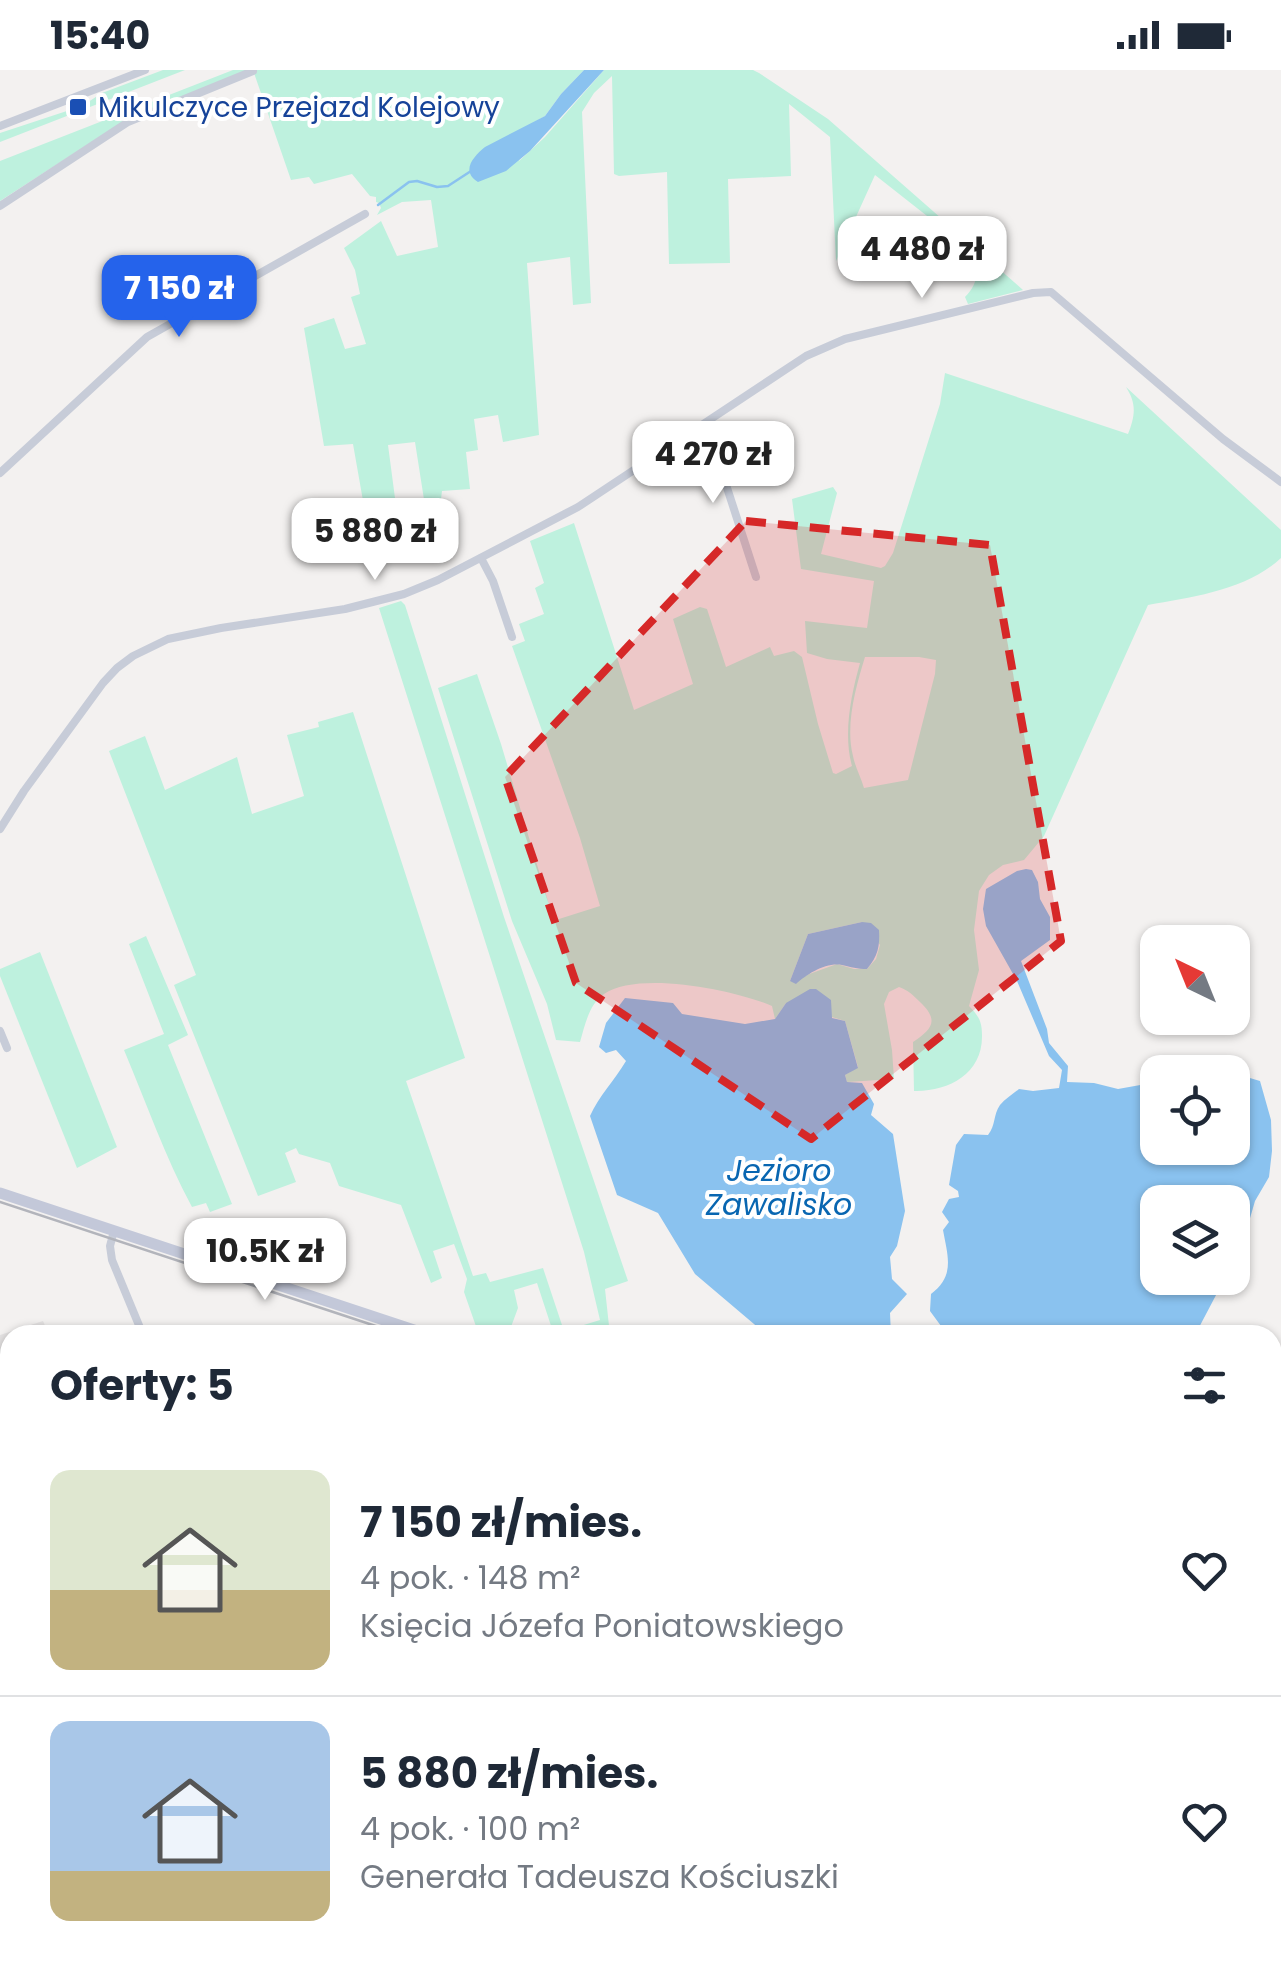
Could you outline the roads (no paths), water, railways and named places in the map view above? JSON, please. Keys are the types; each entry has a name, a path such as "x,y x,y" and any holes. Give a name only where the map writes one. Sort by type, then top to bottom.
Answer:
{"main road":[{"path":"0,1193 399,1325"}],"street":[{"path":"0,126 145,70"},
{"path":"0,206 128,122 253,71"},
{"path":"0,474 147,337 365,214"},
{"path":"0,829 103,684 133,656 198,632 344,610 438,580 578,507 806,356 846,339 1033,293 1051,292 1223,439 1277,480"},
{"path":"706,423 756,577"},
{"path":"482,558 494,581 512,638"},
{"path":"0,1031 6,1048"},
{"path":"114,1231 112,1260 139,1325"}],"water":[{"path":"584,70 604,70 530,151 506,171 478,182 473,178 469,168 485,147 545,116"},
{"path":"1032,870 1050,917 1050,940 1021,961 1049,1043 1068,1066 1067,1082 1118,1089 1140,1085 1140,1165 1250,1165 1250,1078 1260,1081 1271,1120 1272,1151 1269,1177 1250,1218 1250,1185 1140,1185 1140,1295 1216,1295 1200,1325 940,1325 930,1311 931,1294 944,1280 948,1265 943,1230 949,1222 942,1212 949,1199 959,1197 958,1191 949,1185 956,1145 964,1134 988,1135 1000,1105 1019,1089 1059,1088 1062,1070 1049,1056 1017,981 986,926 986,889 1017,871"},
{"path":"862,922 879,930 878,951 867,969 830,965 796,984 790,981 808,934"},
{"name":"Jezioro Zawalisko","path":"810,989 831,1000 832,1018 845,1021 858,1068 845,1075 847,1082 862,1083 874,1104 871,1115 893,1134 905,1211 897,1246 890,1257 892,1279 907,1294 890,1313 891,1325 755,1325 695,1274 658,1213 617,1195 590,1116 626,1061 616,1050 606,1053 599,1047 606,1023 625,998 673,1003 682,1014 745,1024 775,1019 786,1003"}],"waterway":[{"path":"378,205 409,182 448,186 471,171"}],"tram line":[{"path":"0,1202 373,1325"}],"place":[{"name":"Mikulczyce Przejazd Kolejowy","path":"78,107"}]}
